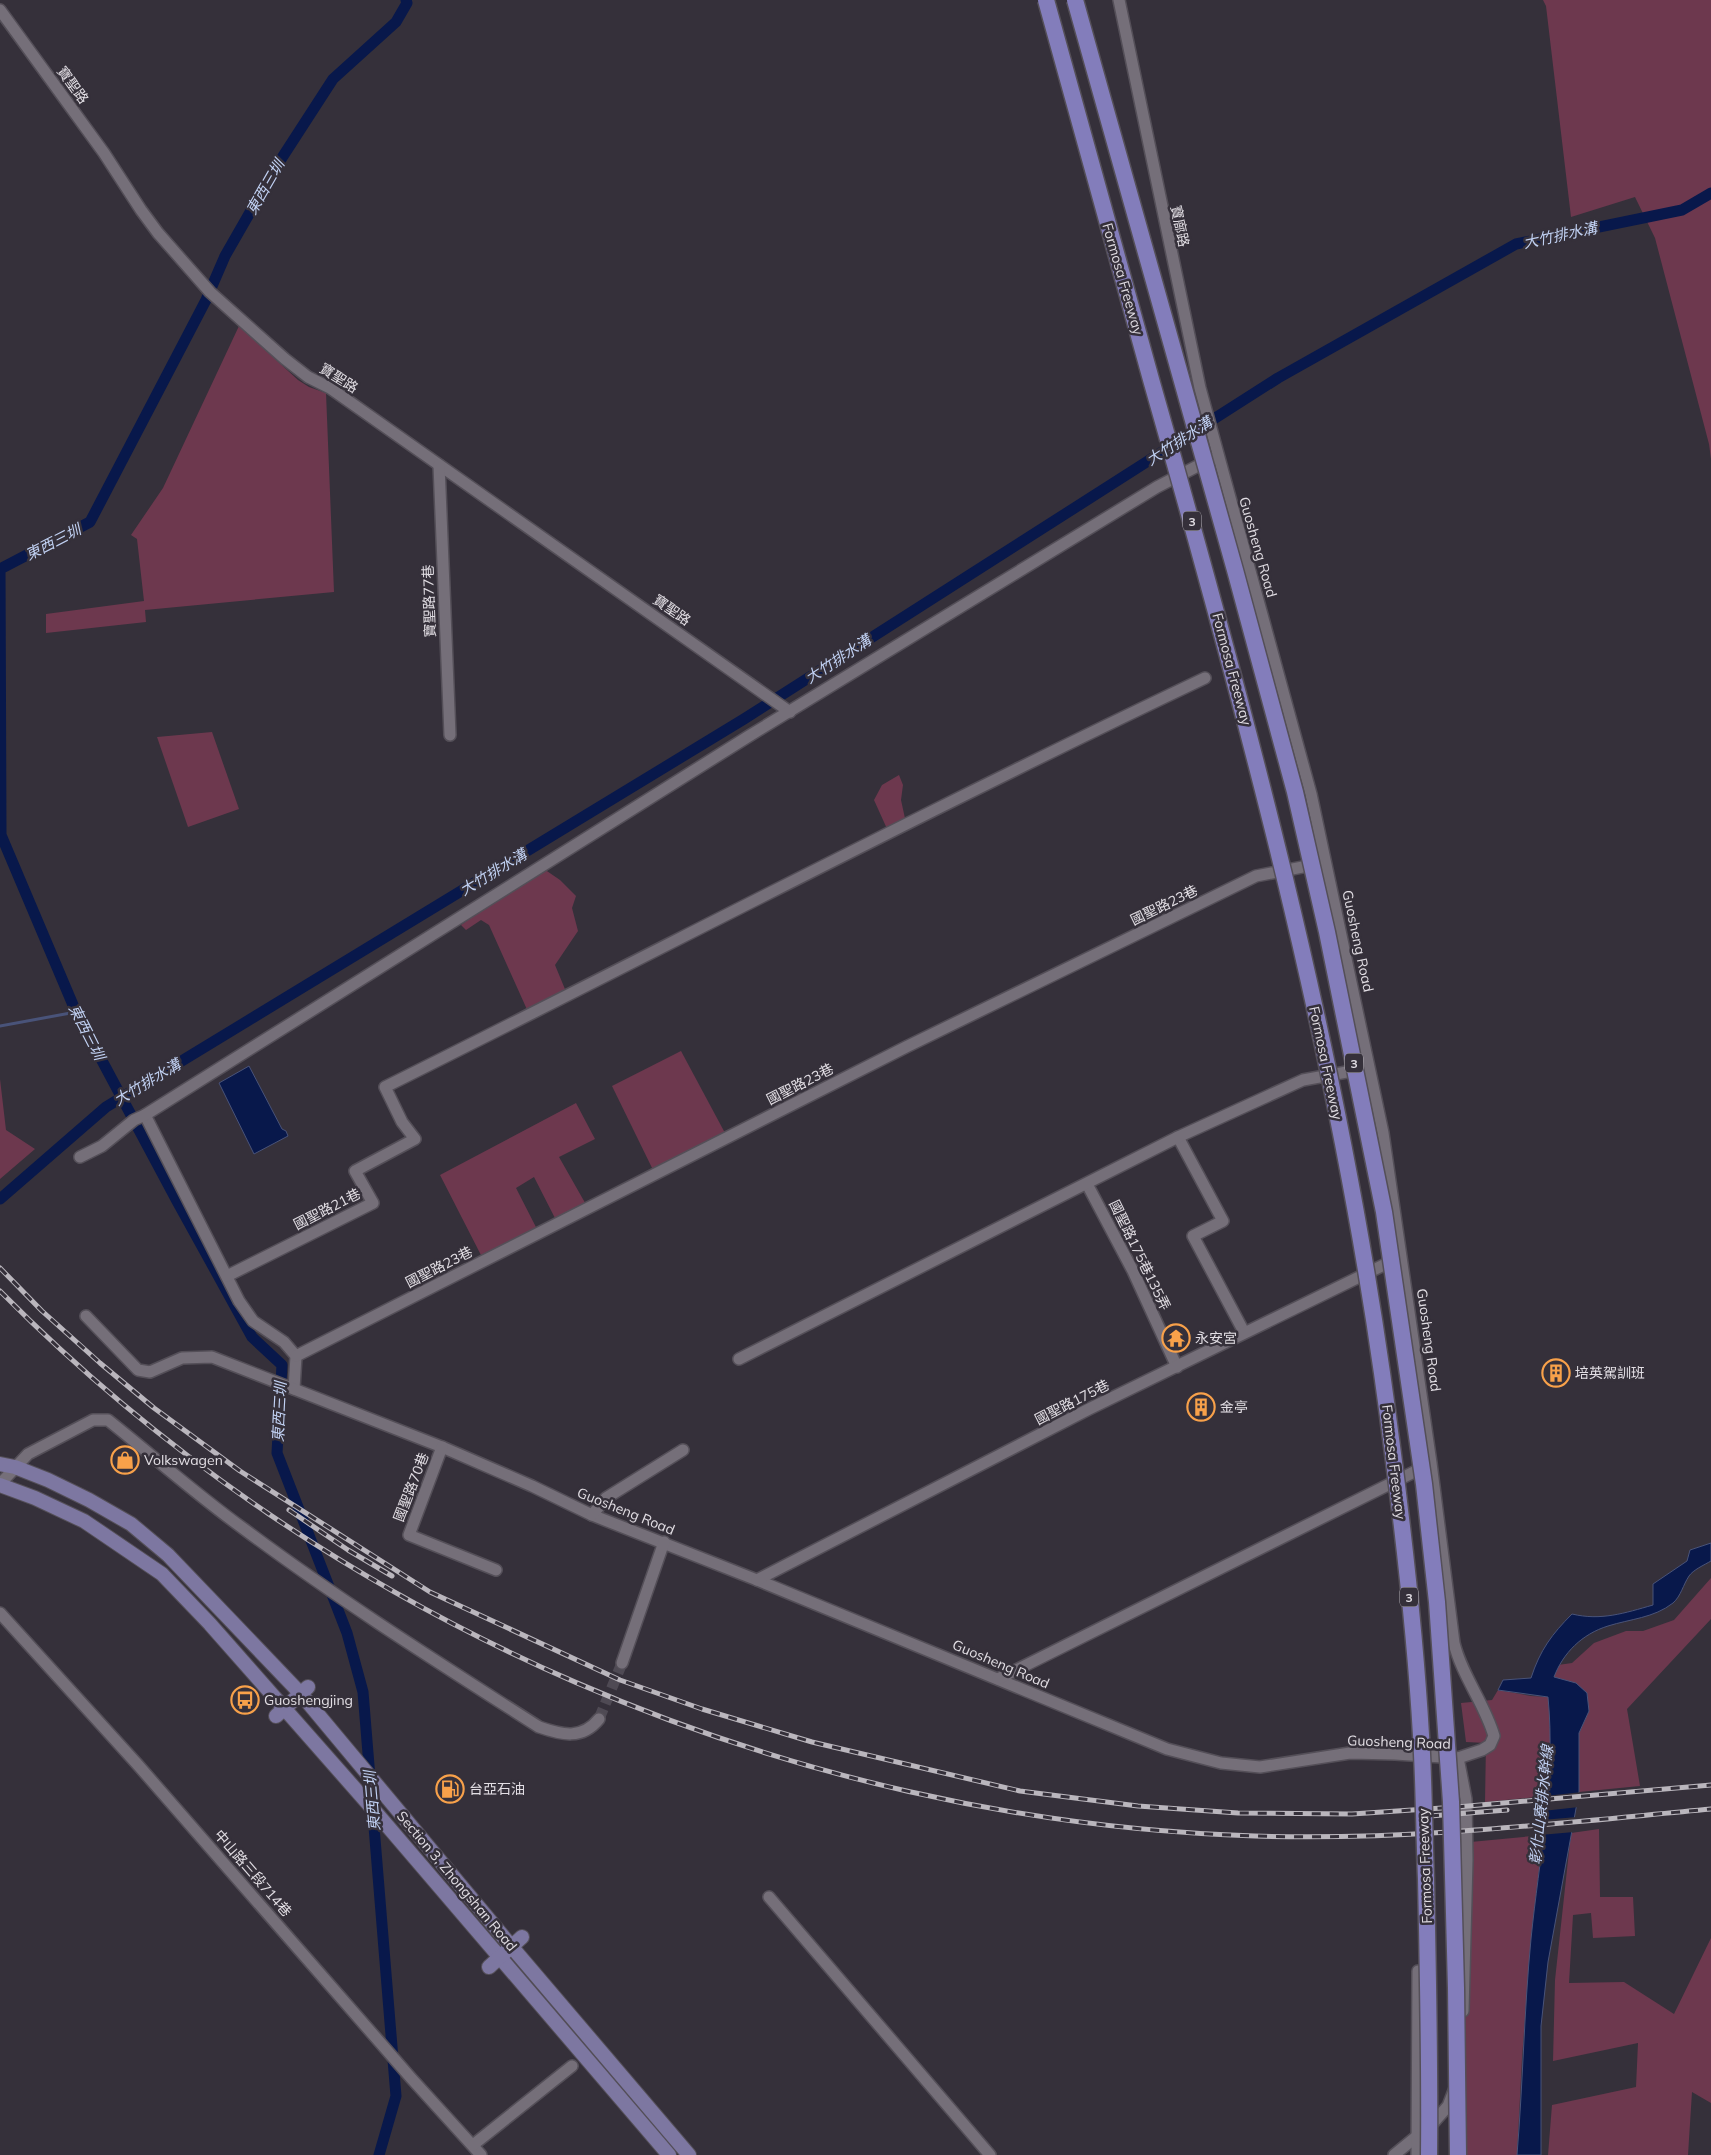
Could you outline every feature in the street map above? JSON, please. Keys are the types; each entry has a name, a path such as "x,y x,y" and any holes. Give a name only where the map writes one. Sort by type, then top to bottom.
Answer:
{"highway":[{"name":"Formosa Freeway","path":"1046,0 1245,715 1323,1045 1354,1206 1382,1368 1400,1502 1418,1700 1421,1739 1430,2035 1429,2155"},
{"name":"Formosa Freeway","path":"1076,0 1295,792 1327,932 1384,1212 1424,1484 1437,1602 1451,1802 1458,2155"}],"main road":[{"name":"Section 3, Zhongshan Road","path":"0,1464 15,1467 48,1480 131,1524 168,1555 304,1690 511,1946 689,2155"},
{"name":"Section 3, Zhongshan Road","path":"0,1485 35,1498 84,1521 162,1574 210,1624 280,1712 499,1956 668,2155"},
{"path":"280,1712 304,1690"},
{"path":"488,1967 522,1937"}],"street":[{"name":"寶廍路","path":"1119,0 1200,388 1217,456"},
{"name":"寶聖路","path":"0,10 104,154 158,233 210,292 308,377 330,388 790,712"},
{"path":"80,1157 102,1146 134,1120 145,1115 790,712 1157,487 1217,456"},
{"name":"Guosheng Road","path":"86,1316 138,1370 150,1372 182,1358 212,1357 442,1447 592,1514 998,1678 1167,1749 1221,1763 1260,1767 1350,1753 1458,1758 1490,1746 1494,1736 1491,1724 1458,1662 1454,1642 1431,1463 1383,1133 1327,862 1311,794 1217,456"},
{"name":"寶聖路77巷","path":"439,465 450,735"},
{"name":"國聖路21巷","path":"227,1276 373,1203 355,1171 415,1139 402,1122 385,1087 654,953 1035,758 1205,678"},
{"name":"國聖路23巷","path":"296,1356 906,1047 1256,876 1327,862"},
{"path":"739,1360 1178,1137 1302,1080 1369,1067"},
{"path":"145,1115 239,1301 253,1321 284,1342 296,1356 294,1389"},
{"path":"1178,1137 1223,1221 1193,1236 1244,1332"},
{"name":"國聖路175巷135弄","path":"1087,1184 1133,1271 1177,1367"},
{"name":"國聖路175巷","path":"757,1580 1244,1332 1402,1256"},
{"path":"0,1485 28,1454 92,1420 108,1420 242,1528 309,1576 367,1617 539,1727 570,1736 582,1733 599,1719"},
{"name":"國聖路70巷","path":"442,1447 409,1535 496,1570"},
{"path":"592,1514 606,1498 683,1450"},
{"path":"998,1678 1431,1463"},
{"path":"622,1663 664,1542"},
{"name":"中山路三段714巷","path":"0,1613 138,1764 410,2077 481,2155"},
{"path":"1394,2155 1433,2123 1448,2106 1458,2081 1465,1981 1467,1860 1466,1799 1458,1758"},
{"path":"769,1897 990,2155"},
{"path":"1417,2155 1418,1971"},
{"path":"473,2145 572,2066"}],"shaded area":[{"path":"1543,0 1711,0 1711,459 1709,444 1655,238 1635,197 1571,217 1546,6"},
{"path":"239,326 298,380 309,387 326,393 334,592 145,610 146,622 46,633 46,614 144,601 137,539 131,535 163,488"},
{"path":"212,732 239,809 188,827 157,737"},
{"path":"899,775 903,785 901,800 906,823 888,831 874,800 882,785"},
{"path":"541,867 560,880 576,896 572,908 578,931 555,965 567,994 529,1014 489,925 481,920 466,930 461,925"},
{"path":"681,1051 725,1133 655,1174 612,1086"},
{"path":"249,1066 282,1129 286,1131 288,1136 254,1154 219,1083"},
{"path":"0,1079 6,1130 35,1149 0,1179"},
{"path":"576,1103 595,1139 559,1157 588,1208 558,1224 534,1177 516,1188 539,1233 484,1261 440,1175"},
{"path":"1711,1543 1711,1561 1691,1574 1673,1603 1650,1615 1608,1626 1590,1634 1568,1652 1554,1677 1576,1683 1587,1693 1589,1711 1579,1733 1579,1792 1548,1962 1541,2026 1541,2155 1517,2155 1531,1939 1548,1788 1550,1727 1548,1697 1498,1690 1503,1680 1531,1678 1538,1659 1547,1643 1572,1614 1593,1617 1603,1616 1653,1605 1653,1584 1687,1561 1690,1550"},
{"path":"1711,1578 1711,1619 1627,1709 1640,1786 1579,1792 1579,1733 1589,1711 1553,1678 1558,1665 1572,1663 1594,1643 1626,1631 1643,1631 1674,1620"},
{"path":"1498,1690 1548,1697 1551,1730 1547,1796 1485,1802 1486,1743 1466,1742 1461,1703 1492,1700"},
{"path":"1599,1829 1600,1897 1633,1897 1635,1936 1593,1938 1591,1913 1573,1915 1569,1983 1624,1982 1674,2014 1711,1938 1711,2103 1692,2092 1688,2155 1548,2155 1552,2105 1636,2087 1638,2043 1553,2061 1555,1980 1571,1833"},
{"path":"1543,1835 1531,1940 1517,2155 1456,2155 1460,1843"}],"pier":[{"path":"1582,1792 1579,1807 1543,1811 1545,1796"},
{"path":"1577,1817 1574,1832 1540,1835 1542,1820"}],"waterway":[{"name":"東西三圳","path":"379,2155 396,2096 363,1692 347,1633 277,1453 282,1365 252,1337 76,1012 1,835 0,569 90,522 206,300 225,256 276,167 333,79 396,22 407,3 406,0"},
{"name":"大竹排水溝","path":"0,1199 106,1107 744,719 1278,378 1516,244 1682,210 1711,193"},
{"path":"0,1026 76,1012"}],"tunnel":[{"path":"599,1719 622,1663"}],"railway":[{"path":"0,1268 42,1311 154,1408 240,1471 430,1592 620,1680 702,1709 812,1742 1020,1791 1138,1806 1238,1813 1352,1814 1711,1785"},
{"path":"0,1291 129,1409 269,1514 418,1605 576,1682 740,1745 909,1791 1081,1822 1255,1836 1369,1836 1483,1830 1711,1809"},
{"path":"289,1510 348,1550 392,1576"},
{"path":"1430,1816 1507,1810"}],"place":[{"name":"永安宮","path":"1176,1338"},
{"name":"培英駕訓班","path":"1556,1373"},
{"name":"金亭","path":"1201,1407"},
{"name":"Volkswagen","path":"125,1460"},
{"name":"Guoshengjing","path":"245,1700"},
{"name":"台亞石油","path":"450,1789"}],"water label":[{"name":"彰化山寮排水幹線","path":"1541,1805"}]}
